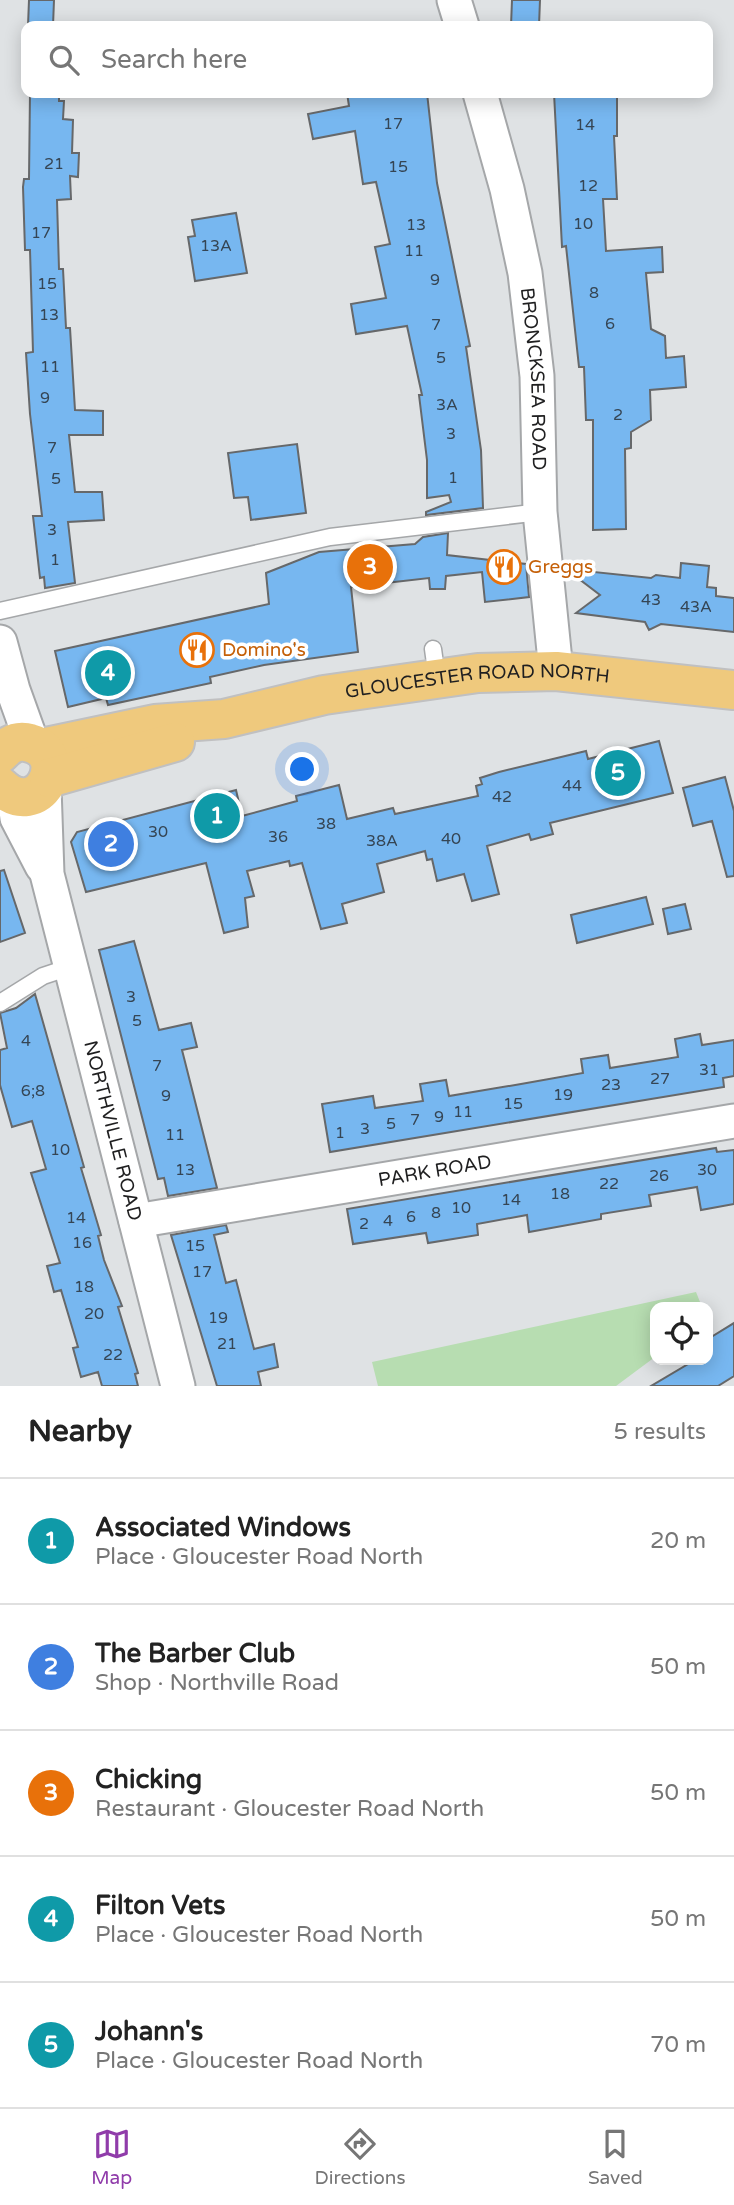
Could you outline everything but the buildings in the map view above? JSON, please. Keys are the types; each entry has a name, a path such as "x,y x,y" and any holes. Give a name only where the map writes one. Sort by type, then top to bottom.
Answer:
{"main road":[{"name":"GLOUCESTER ROAD NORTH","path":"17,771 155,724 224,719 435,664 478,673 556,671 734,690"}],"street":[{"path":"454,0 460,21"},
{"name":"BRONCKSEA ROAD","path":"481,98 525,273 537,376 540,512 556,671"},
{"name":"NORTHVILLE ROAD","path":"0,642 13,690 17,771 47,874 178,1386"},
{"name":"PARK ROAD","path":"136,1222 734,1121"}],"lane":[{"path":"0,611 330,537 540,512"},
{"path":"0,1003 43,976 70,967"}],"green space":[{"path":"696,1292 700,1302 650,1302 650,1361 616,1386 378,1386 372,1362"}],"place":[{"name":"Chicking","path":"370,567"},
{"name":"Greggs","path":"504,567"},
{"name":"Domino's","path":"197,650"},
{"name":"Filton Vets","path":"108,673"},
{"name":"Johann's","path":"618,773"},
{"name":"Associated Windows","path":"217,816"},
{"name":"The Barber Club","path":"111,844"}]}
